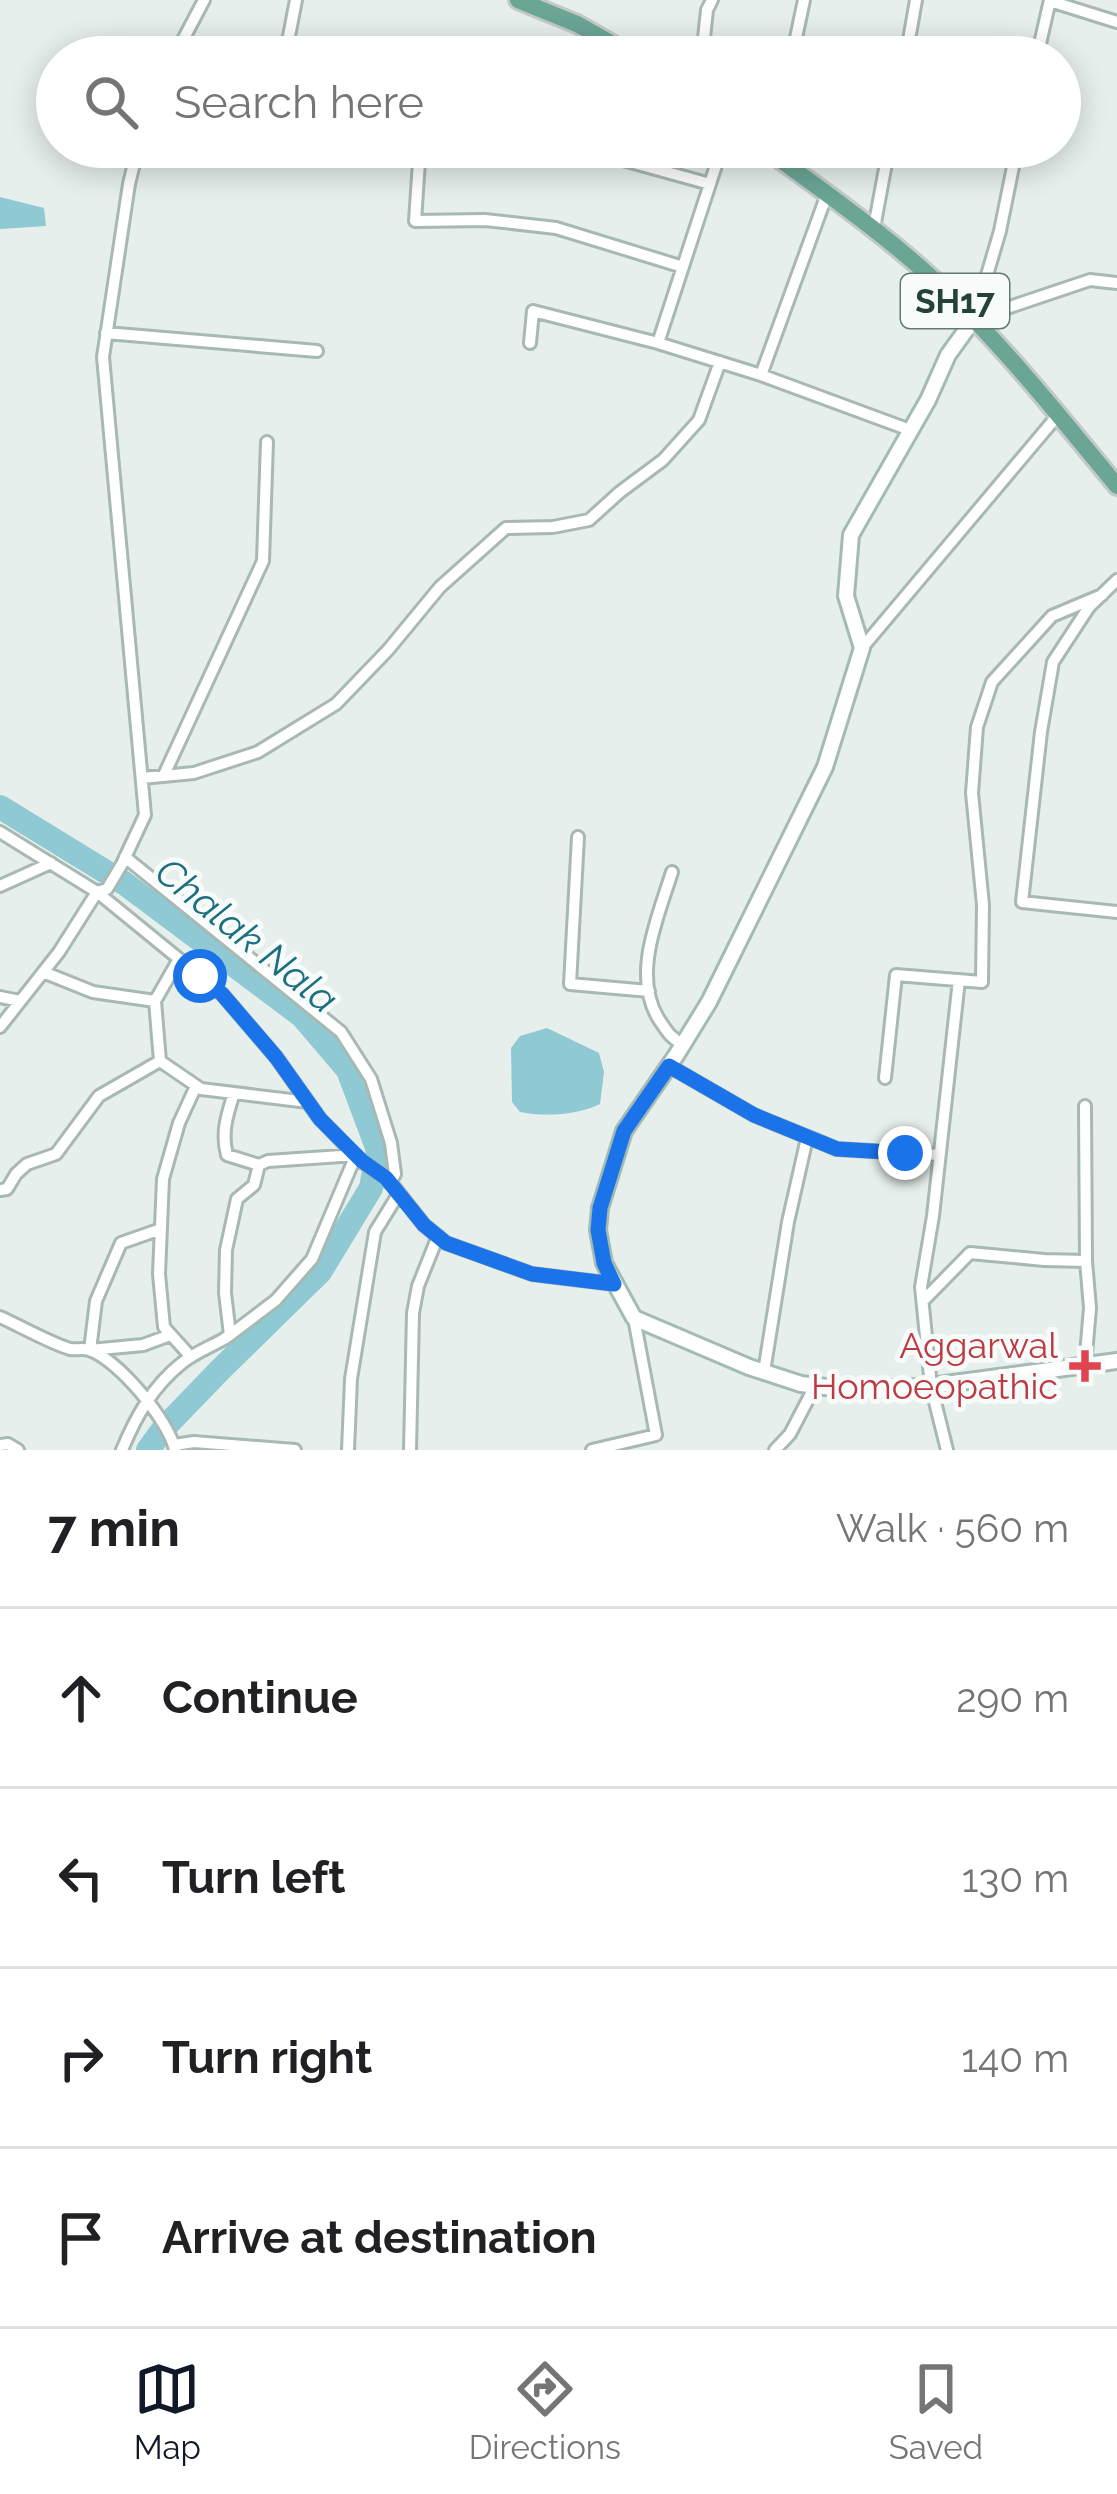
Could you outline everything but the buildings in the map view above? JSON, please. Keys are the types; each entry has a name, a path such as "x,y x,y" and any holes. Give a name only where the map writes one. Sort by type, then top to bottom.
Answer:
{"main road":[{"path":"518,0 598,36"},
{"name":"SH17","path":"793,168 874,228 974,319 1117,486"}],"street":[{"path":"185,36 204,0"},
{"path":"289,36 296,0"},
{"path":"704,36 712,0"},
{"path":"796,36 804,0"},
{"path":"909,36 916,0"},
{"path":"1041,36 1050,0 1117,22"},
{"path":"0,1027 124,861 145,815 103,357 133,168"},
{"path":"419,168 415,221 485,220 556,228 683,267"},
{"path":"652,168 710,184"},
{"path":"658,343 715,168"},
{"path":"874,228 885,168"},
{"path":"862,648 846,596 850,535 928,400 948,355 974,319 1014,168"},
{"path":"761,375 827,194"},
{"path":"974,319 1090,280 1117,283"},
{"path":"530,344 533,310 761,375 910,430"},
{"path":"106,333 317,351"},
{"path":"142,778 194,773 258,752 336,704 440,587 506,528 589,520 663,460 699,420 720,362"},
{"path":"659,1450 634,1318 604,1263 598,1230 600,1208 624,1131 709,1002 825,767 862,648 1058,415"},
{"path":"164,776 263,561 267,442"},
{"path":"1117,580 1089,607 1053,662 1022,902 1117,912"},
{"path":"885,1078 896,975 982,982 982,905 972,793 976,727 992,682 1052,616 1102,595"},
{"path":"0,832 102,890 222,994 276,1057 320,1119 446,1243 532,1274 614,1284"},
{"path":"578,837 570,984 649,991"},
{"path":"124,861 341,1032 371,1078 391,1143 395,1174 375,1232 351,1379 348,1450"},
{"path":"0,886 51,863"},
{"path":"671,872 647,966 650,1004 670,1038 683,1044"},
{"path":"179,958 154,1001 160,1060 196,1086 308,1102"},
{"path":"44,972 93,992 154,1001"},
{"path":"946,1450 932,1386 921,1287 959,980"},
{"path":"0,997 20,1001"},
{"path":"0,1190 8,1189 27,1164 56,1154 99,1096 160,1060"},
{"path":"669,1066 754,1115 837,1149 939,1155"},
{"path":"190,1357 164,1328 159,1274 163,1179 179,1123 196,1086"},
{"path":"234,1093 225,1122 227,1155 259,1165 359,1158"},
{"path":"1085,1106 1090,1308 1085,1366"},
{"path":"764,1372 807,1138"},
{"path":"122,1450 146,1401 183,1361 230,1335 276,1300 312,1259 359,1158"},
{"path":"230,1335 226,1250 237,1199 254,1185 259,1165"},
{"path":"90,1350 96,1301 121,1244 160,1229"},
{"path":"410,1450 413,1313 438,1236"},
{"path":"922,1301 970,1253 1086,1261"},
{"path":"0,1317 70,1349 143,1345 170,1335"},
{"path":"634,1318 801,1384 858,1390 932,1386 1117,1361"},
{"path":"90,1350 112,1365 146,1401 174,1444 295,1450"},
{"path":"776,1450 815,1386"},
{"path":"592,1450 656,1436"},
{"path":"0,1445 18,1450"}],"water":[{"path":"0,197 44,208 46,226 0,229"},
{"path":"547,1028 599,1053 604,1072 600,1104 571,1113 540,1114 520,1112 512,1102 511,1048 520,1036"}],"waterway":[{"name":"Chalak Nala","path":"0,807 124,883 302,1016 348,1070 378,1150 371,1188 320,1272 221,1369 148,1450"}],"place":[{"name":"Aggarwal Homoeopathic","path":"1085,1366"}],"route":[{"path":"200,976 222,994 276,1057 320,1119 386,1178 424,1225 446,1243 532,1274 614,1284 604,1263 600,1208 624,1131 669,1066 754,1115 837,1149 905,1153"}]}
